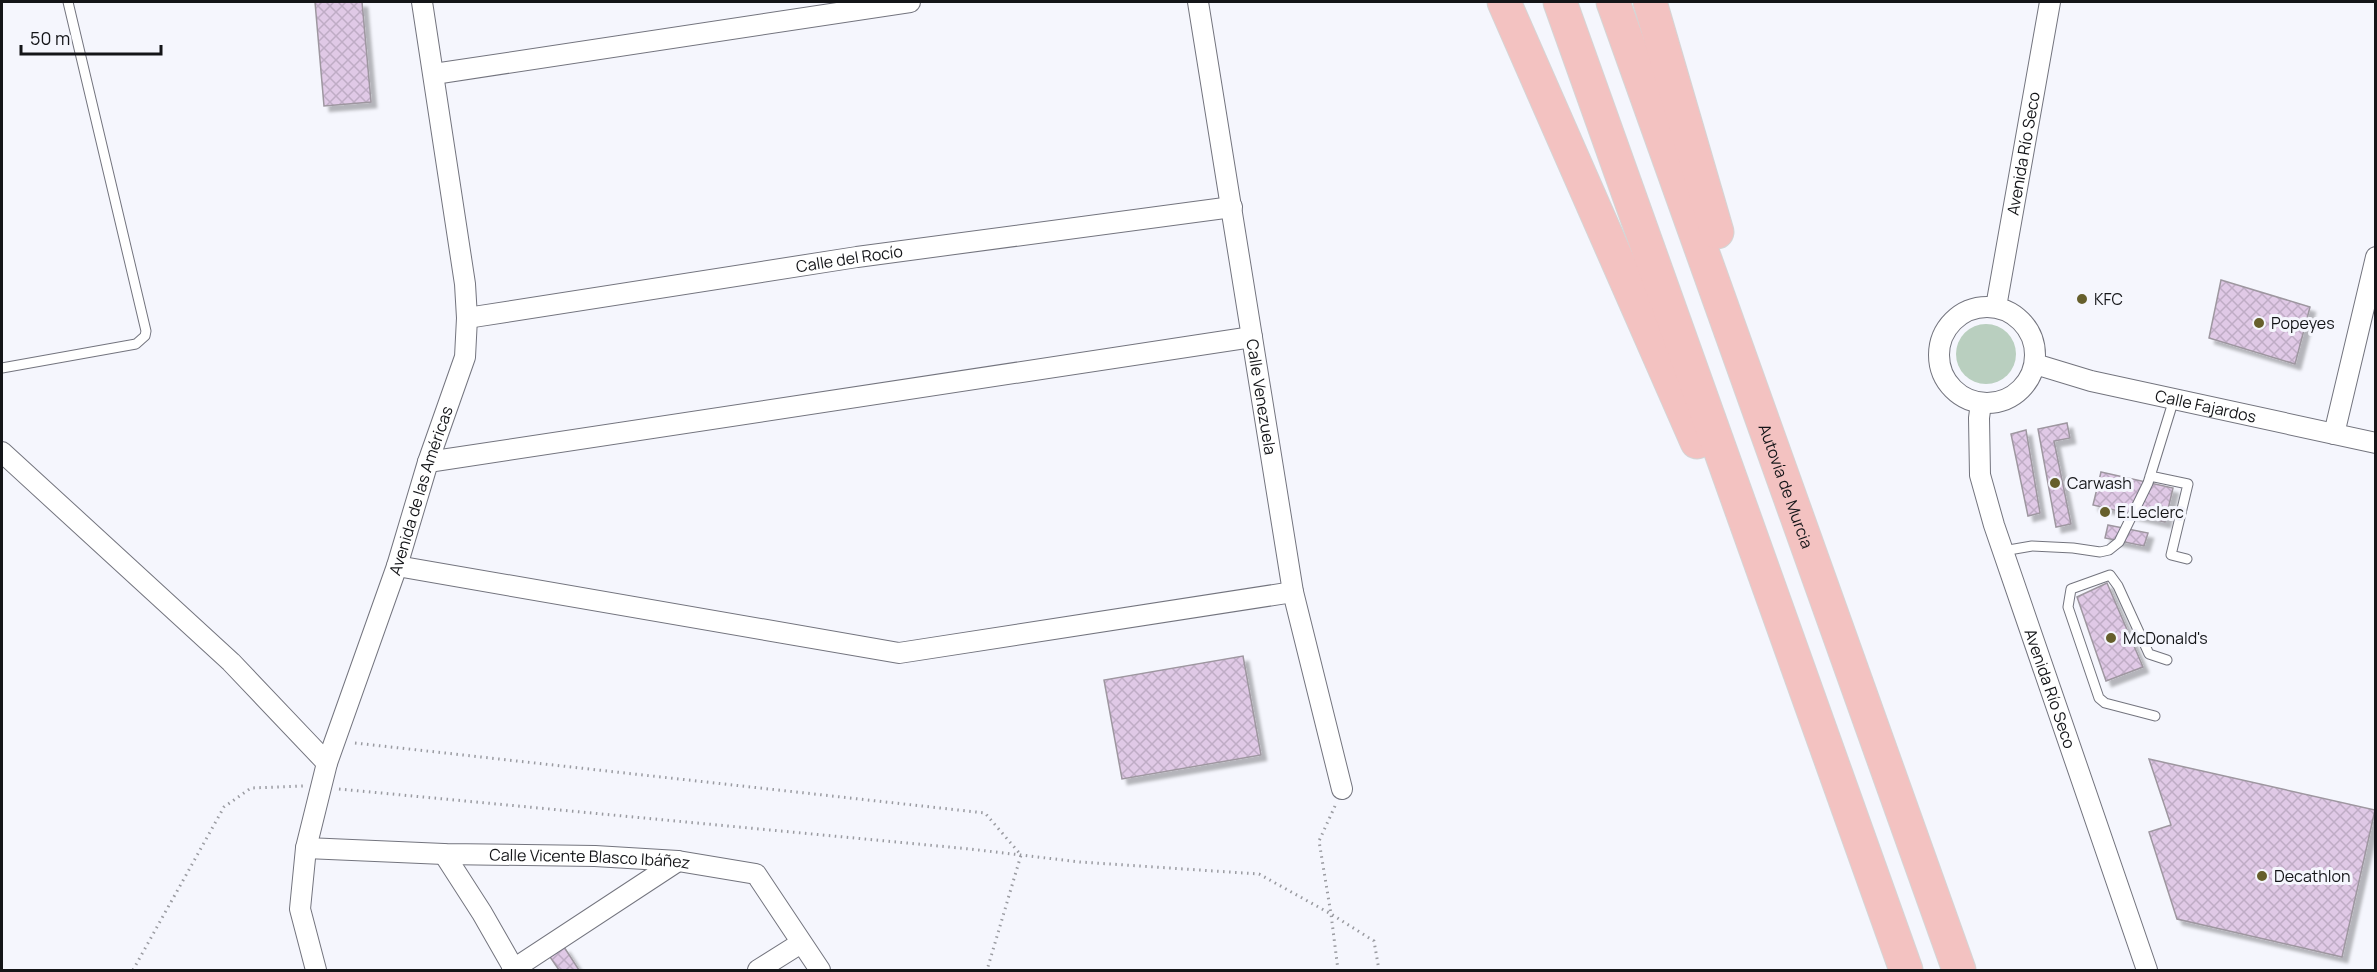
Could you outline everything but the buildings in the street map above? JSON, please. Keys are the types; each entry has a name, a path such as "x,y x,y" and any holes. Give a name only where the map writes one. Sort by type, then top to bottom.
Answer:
{"highway":[{"path":"1504,2 1806,692"},
{"path":"1560,2 1906,970"},
{"name":"Autovía de Murcia","path":"1613,2 1959,970"},
{"path":"1650,2 1808,548"}],"street":[{"name":"Avenida de las Américas","path":"316,970 300,909 306,848 321,786 327,763 397,566 428,462 465,357 467,318 465,284 422,2"},
{"path":"434,74 910,2"},
{"name":"Calle Venezuela","path":"1198,2 1293,592 1342,789"},
{"name":"Avenida Río Seco","path":"1996,306 2050,2"},
{"name":"Calle del Rocío","path":"467,318 857,256 1232,207"},
{"path":"2334,434 2376,257"},
{"path":"1980,306 1996,306 2010,312 2027,327 2035,348 2035,364 2027,383 2020,391 2002,401 1981,403 1953,390 1941,370 1939,347 1943,332 1953,320 1966,311 1980,306"},
{"path":"428,462 1252,337"},
{"name":"Calle Fajardos","path":"2035,364 2091,381 2376,443"},
{"name":"Avenida Río Seco","path":"1981,403 1980,475 2003,551 2150,970"},
{"path":"2,452 231,662 327,763"},
{"path":"397,566 899,653 1293,592"},
{"name":"Calle Vicente Blasco Ibáñez","path":"306,848 444,854 595,856 678,861 756,874 820,970"},
{"path":"444,854 482,912 513,970 678,861"},
{"path":"758,970 801,943"}],"lane":[{"path":"2,368 136,344 145,336 146,331 68,2"},
{"path":"2003,551 2032,546 2100,552 2109,550 2119,542 2126,533 2150,476 2174,399"},
{"path":"2150,476 2188,484 2171,555 2187,559"},
{"path":"2155,716 2105,703 2098,698 2068,607 2071,589 2110,575 2118,586 2149,654 2167,660"}],"path":[{"path":"335,741 985,813 1021,855"},
{"path":"133,970 224,807 251,788 321,786 1080,862 1259,873 1374,941 1379,970"},
{"path":"1338,970 1319,841 1342,789"},
{"path":"987,970 1021,855"}],"green space":[{"path":"1980,324 1992,324 2003,329 2011,337 2016,354 2014,366 2003,379 1992,384 1980,384 1969,379 1961,371 1956,360 1956,348 1961,337 1969,329"}],"place":[{"name":"KFC","path":"2082,299"},
{"name":"Popeyes","path":"2259,323"},
{"name":"Carwash","path":"2055,483"},
{"name":"E.Leclerc","path":"2105,512"},
{"name":"McDonald's","path":"2111,638"},
{"name":"Decathlon","path":"2262,876"}]}
